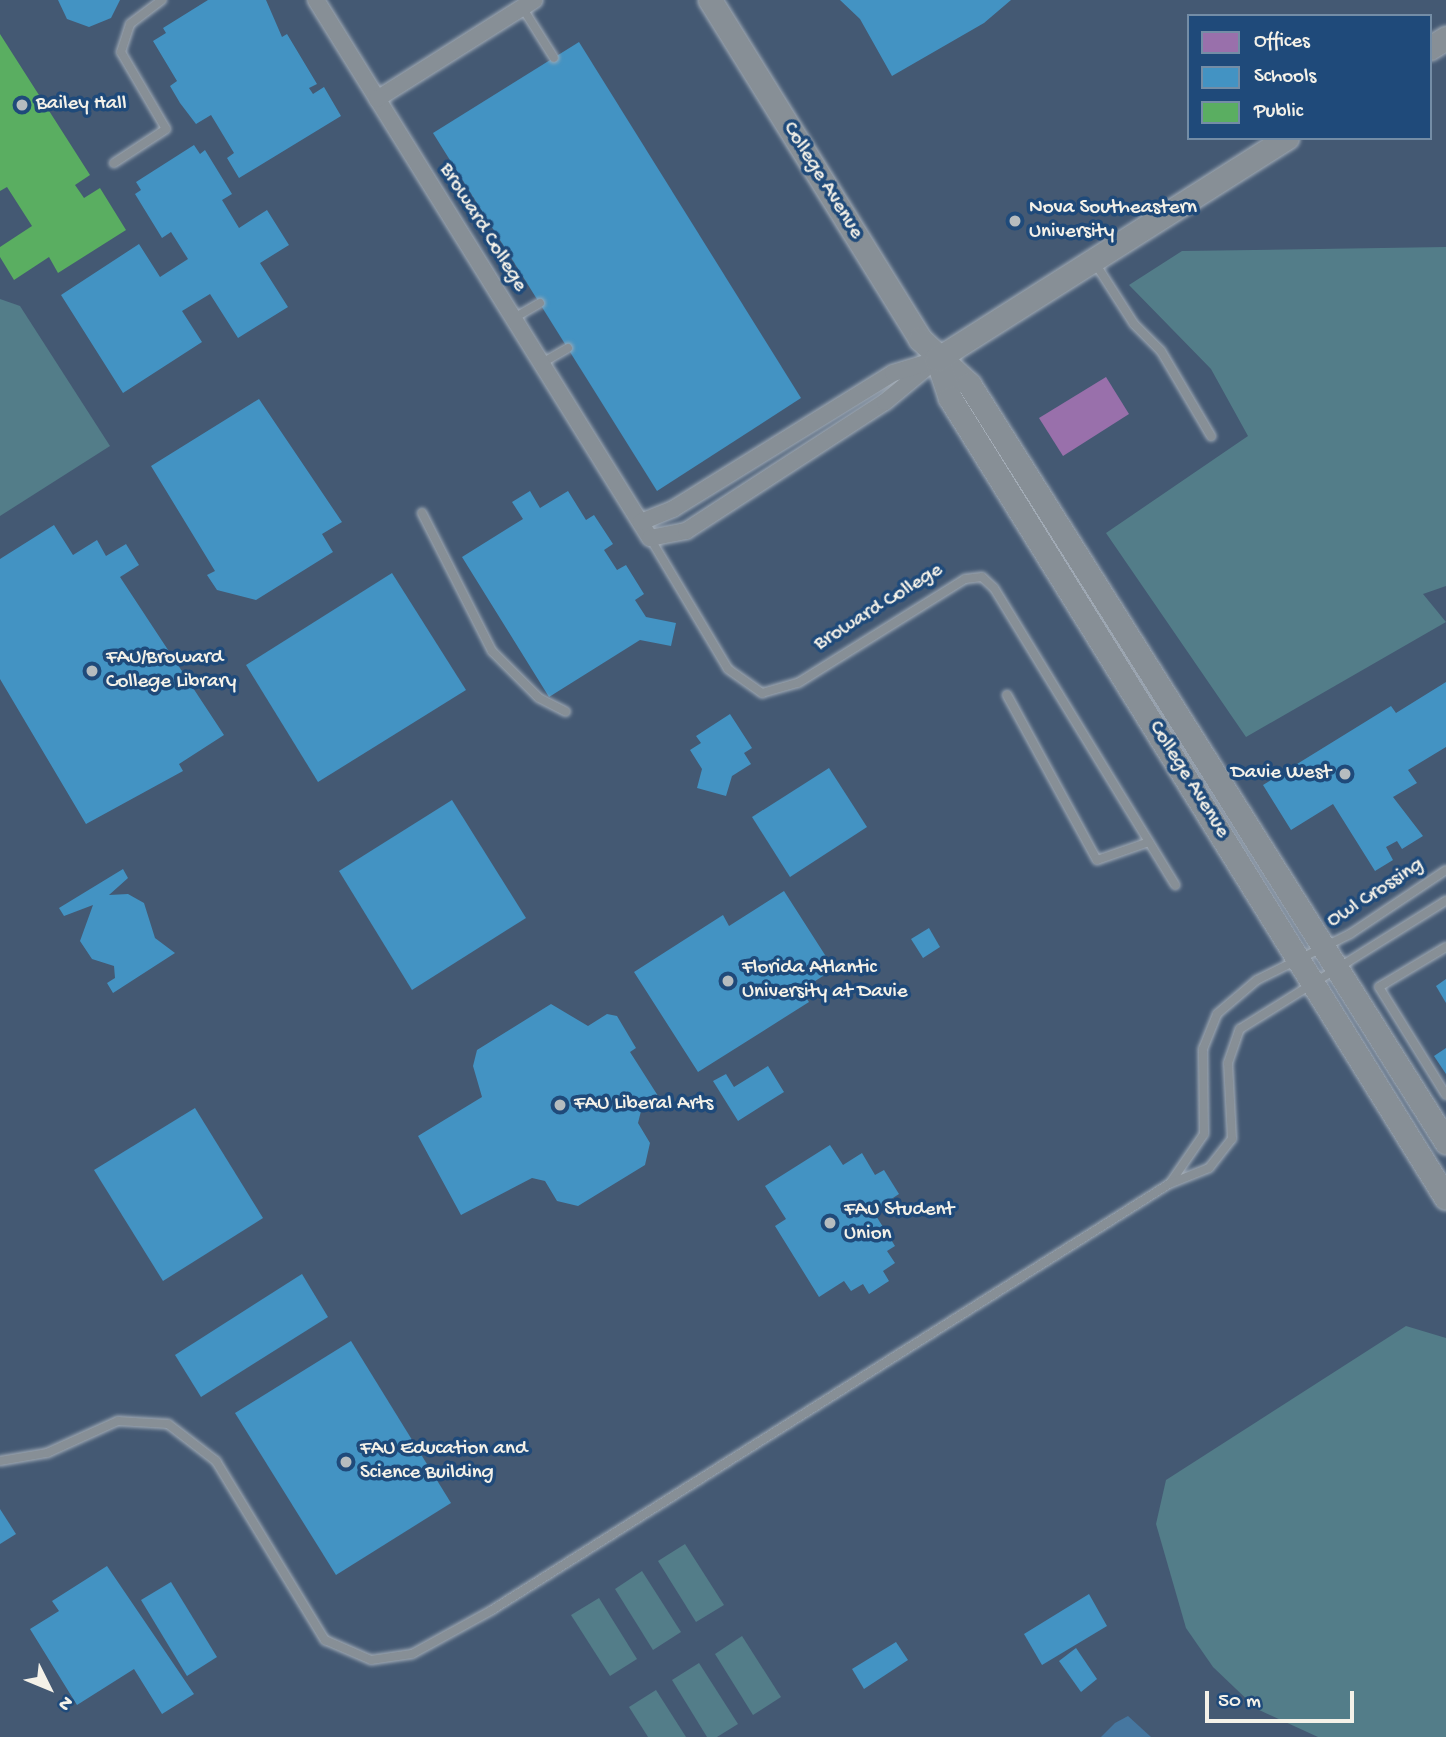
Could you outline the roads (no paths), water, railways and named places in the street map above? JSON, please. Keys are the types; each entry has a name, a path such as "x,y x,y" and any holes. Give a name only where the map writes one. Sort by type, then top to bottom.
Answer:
{"street":[{"name":"Broward College","path":"316,0 650,538"},
{"name":"College Avenue","path":"710,0 937,359 950,398 1446,1198"},
{"path":"377,99 528,4"},
{"path":"650,538 686,531 885,402 937,359 1284,140"},
{"path":"641,522 673,509 893,373 937,359"},
{"name":"College Avenue","path":"937,359 969,384 1445,1139"}],"lane":[{"path":"114,163 166,129 121,52 130,24 162,0"},
{"path":"528,4 554,58"},
{"path":"1094,260 1134,324 1161,351 1211,436"},
{"path":"514,318 540,303"},
{"path":"541,363 568,348"},
{"path":"422,513 492,651 539,698 566,712"},
{"name":"Broward College","path":"650,538 728,669 762,693 799,683 965,579 982,577 994,587 1175,885"},
{"path":"1007,695 1097,860 1149,842"},
{"name":"Owl Crossing","path":"1169,1184 1204,1134 1203,1049 1217,1014 1257,980 1325,947 1446,870"},
{"name":"Owl Crossing","path":"0,1461 47,1453 118,1421 168,1424 216,1461 325,1640 371,1660 412,1654 1169,1184 1225,1154 1235,1122 1228,1063 1240,1029 1446,901"},
{"path":"1446,947 1379,987 1446,1095"}],"water":[{"path":"1128,1716 1151,1737 1101,1737 1115,1723"}],"place":[{"name":"Bailey Hall","path":"22,105"},
{"name":"Nova Southeastern University","path":"1015,221"},
{"name":"FAU/Broward College Library","path":"92,671"},
{"name":"Davie West","path":"1345,774"},
{"name":"Florida Atlantic University at Davie","path":"728,981"},
{"name":"FAU Liberal Arts","path":"560,1105"},
{"name":"FAU Student Union","path":"830,1223"},
{"name":"FAU Education and Science Building","path":"346,1462"}]}
